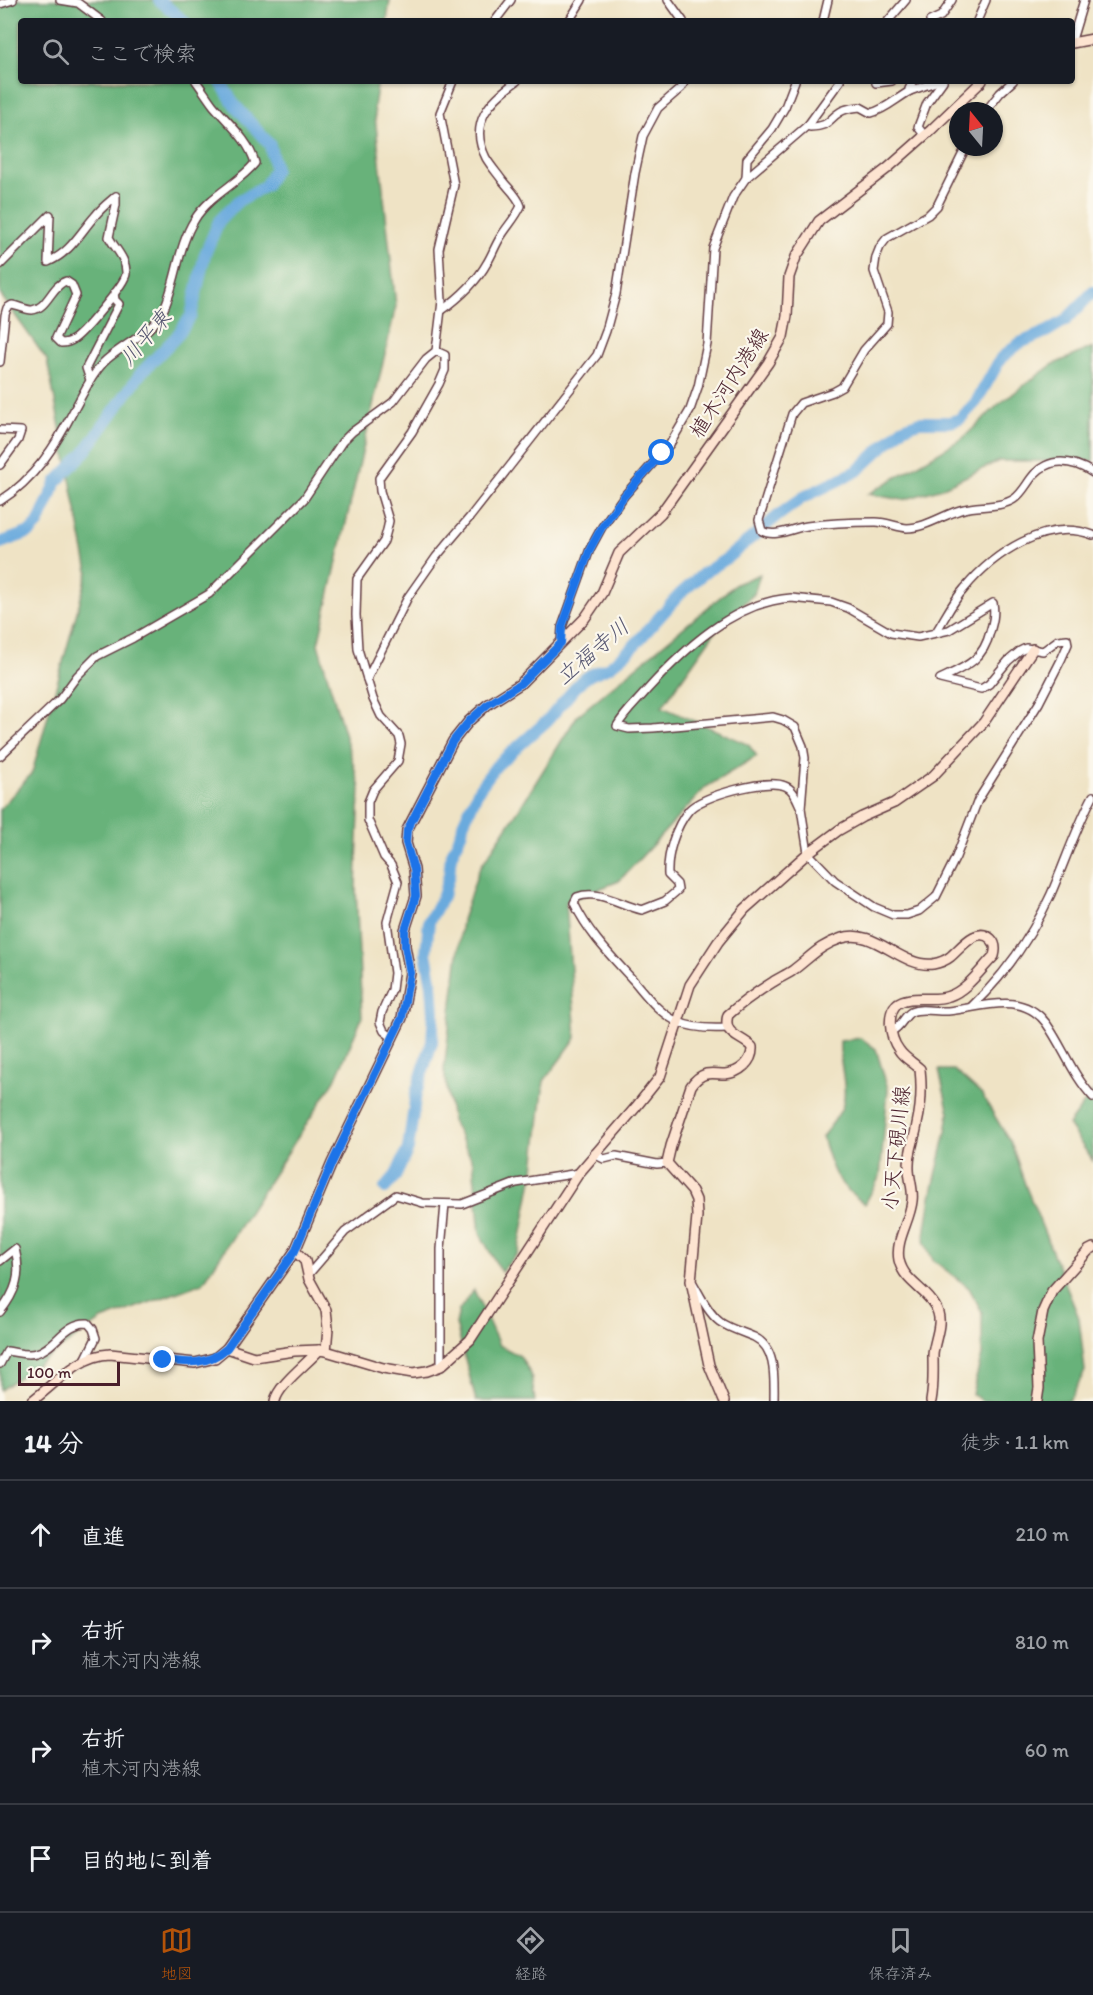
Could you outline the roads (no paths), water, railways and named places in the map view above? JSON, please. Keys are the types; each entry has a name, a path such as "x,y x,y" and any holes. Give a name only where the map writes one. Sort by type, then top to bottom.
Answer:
{"main road":[{"path":"1075,41 1093,39"},
{"name":"植木河内港線","path":"32,1401 85,1359 97,1354 195,1363 215,1358 227,1348 295,1251 332,1163 402,1018 410,973 405,946 405,930 416,896 414,869 406,843 407,830 453,741 469,721 487,705 520,684 585,618 602,592 619,553 661,513 768,363 783,338 788,316 789,277 796,256 819,221 888,168 979,84"},
{"path":"227,1348 254,1357 294,1351 323,1351 403,1373 427,1371 441,1366 470,1340 579,1173 660,1077 690,985 718,942 745,909 808,853 840,830 894,803 933,776 984,722 1033,649"},
{"path":"724,1401 709,1365 691,1281 697,1216 696,1200 687,1185 667,1163 692,1086 697,1078 704,1074 727,1074 747,1064 753,1055 752,1047 746,1041 730,1033 727,1028 728,1015 792,971 819,948 844,938 862,937 923,964 935,964 948,959 969,939 978,935 987,936 993,941 996,949 994,956 960,991 948,997 900,1001 893,1009 890,1019 892,1030"},
{"name":"小天下硯川線","path":"892,1030 898,1049 920,1069 918,1122 909,1165 912,1200 899,1244 899,1258 903,1272 939,1312 940,1321 933,1355 934,1389 931,1401"},
{"path":"1037,1401 1039,1388 1037,1342 1043,1311 1052,1291 1093,1248"},
{"path":"275,1401 284,1384 323,1351 328,1328 326,1310 308,1275 305,1261 295,1251"}],"street":[{"path":"0,4 13,0"},
{"path":"60,0 78,3 98,18"},
{"path":"497,18 511,0"},
{"path":"570,18 582,0"},
{"path":"668,0 681,18"},
{"path":"824,18 828,0"},
{"path":"891,18 906,0"},
{"path":"937,18 941,16 952,0"},
{"path":"978,18 985,0"},
{"path":"1075,31 1084,0"},
{"path":"0,501 28,478 45,460 90,380 103,363 161,316 171,294 184,244 196,218 216,196 241,178 255,163 242,138 198,84"},
{"path":"0,756 60,699 77,676 97,656 209,594 304,499 342,442 393,402 426,359 436,351 441,312 439,249 454,185 440,113 452,84"},
{"path":"441,312 477,279 498,240 515,219 521,206 486,158 480,141 481,120 489,104 513,84"},
{"path":"367,679 408,597 436,556 470,517 597,355 616,294 643,136 658,108 683,84"},
{"path":"746,178 747,159 772,129 785,107 794,84"},
{"path":"561,643 562,627 590,549 602,527 624,496 670,444 690,410 698,387 707,344 713,248 733,197 746,178 808,125 838,84"},
{"path":"910,91 912,84"},
{"path":"808,125 821,127 831,122 838,113 849,108 860,107 871,113 879,111 892,100 930,84"},
{"path":"925,136 918,127 927,104 941,84"},
{"path":"993,102 1009,84"},
{"path":"962,156 937,206 928,215 887,238 880,246 874,271 888,312 887,324 864,350 842,387 833,393 801,403 792,414 759,520 762,531 769,535 808,526 861,522 877,522 906,528 965,509 1014,499 1033,475 1045,466 1071,463 1093,472"},
{"path":"0,265 50,215 48,262 61,256 96,215 116,196 117,205 109,237 125,263 126,276 86,328 67,343 61,343 56,338 76,295 72,285 66,281 59,283 41,306 32,310 12,305 7,309 5,315 0,362"},
{"path":"90,380 86,368 119,304 115,300 114,293"},
{"path":"393,1038 384,1031 380,1023 382,1012 392,990 394,973 387,922 398,882 392,865 384,857 368,820 368,802 374,790 398,760 401,744 399,736 381,716 358,650 357,579 384,541 387,530 389,521 380,492 380,478 417,423 445,370 445,355 436,351"},
{"path":"0,430 21,431 18,440 0,465"},
{"path":"936,632 963,590 1001,554 1031,538 1054,530 1073,530 1093,535"},
{"path":"809,598 831,602 848,608 891,633 918,637 949,630 993,603 993,622 988,642 980,656 969,665 940,679 981,689 989,684 1020,651 1026,648 1033,649 1043,651 1058,640 1067,639 1068,644 1061,660 1039,703 978,800 945,882 930,903 907,915 893,915 874,907 835,881 808,853 801,808 805,758 795,727 773,717 653,728 629,729 617,726 626,710 650,686 719,626 737,615 775,599 809,598"},
{"path":"727,1028 711,1029 678,1022 661,1012 611,957 574,903 577,897 587,893 642,910 665,901 678,891 677,884 668,875 668,867 671,849 679,828 690,808 719,794 734,789 775,783 787,786 793,792 801,808"},
{"path":"971,1007 1002,975 1032,933 1051,894 1078,824 1093,796"},
{"path":"892,1030 899,1027 910,1013 918,1010 947,1011 1005,1003 1022,1005 1044,1021 1086,1089 1093,1096"},
{"path":"594,1154 604,1159 616,1156 657,1164 667,1163"},
{"path":"308,1275 345,1232 393,1197 400,1196 423,1203 462,1204 516,1183 579,1173"},
{"path":"441,1366 441,1249 446,1204"},
{"path":"0,1261 15,1249 19,1263 18,1278 11,1298 0,1312"},
{"path":"691,1281 715,1317 721,1322 758,1338 768,1350 772,1364 774,1401"},
{"path":"0,1364 7,1351 32,1354 41,1352 69,1328 81,1323 88,1323 96,1338 85,1359"}],"waterway":[{"name":"川平東","path":"159,0 180,18"},
{"name":"川平東","path":"0,543 30,532 38,524 57,481 84,453 141,373 176,337 191,316 205,254 219,221 238,201 265,186 275,169 270,145 234,104 222,84"},
{"name":"立福寺川","path":"385,1188 396,1175 408,1149 416,1093 432,1042 434,1012 426,953 429,921 443,896 451,856 463,824 479,789 496,766 548,720 580,682 609,667 631,649 680,594 704,573 726,559 802,498 857,471 903,428 919,422 950,422 960,419 976,402 1001,358 1020,343 1066,320 1093,292"}]}
